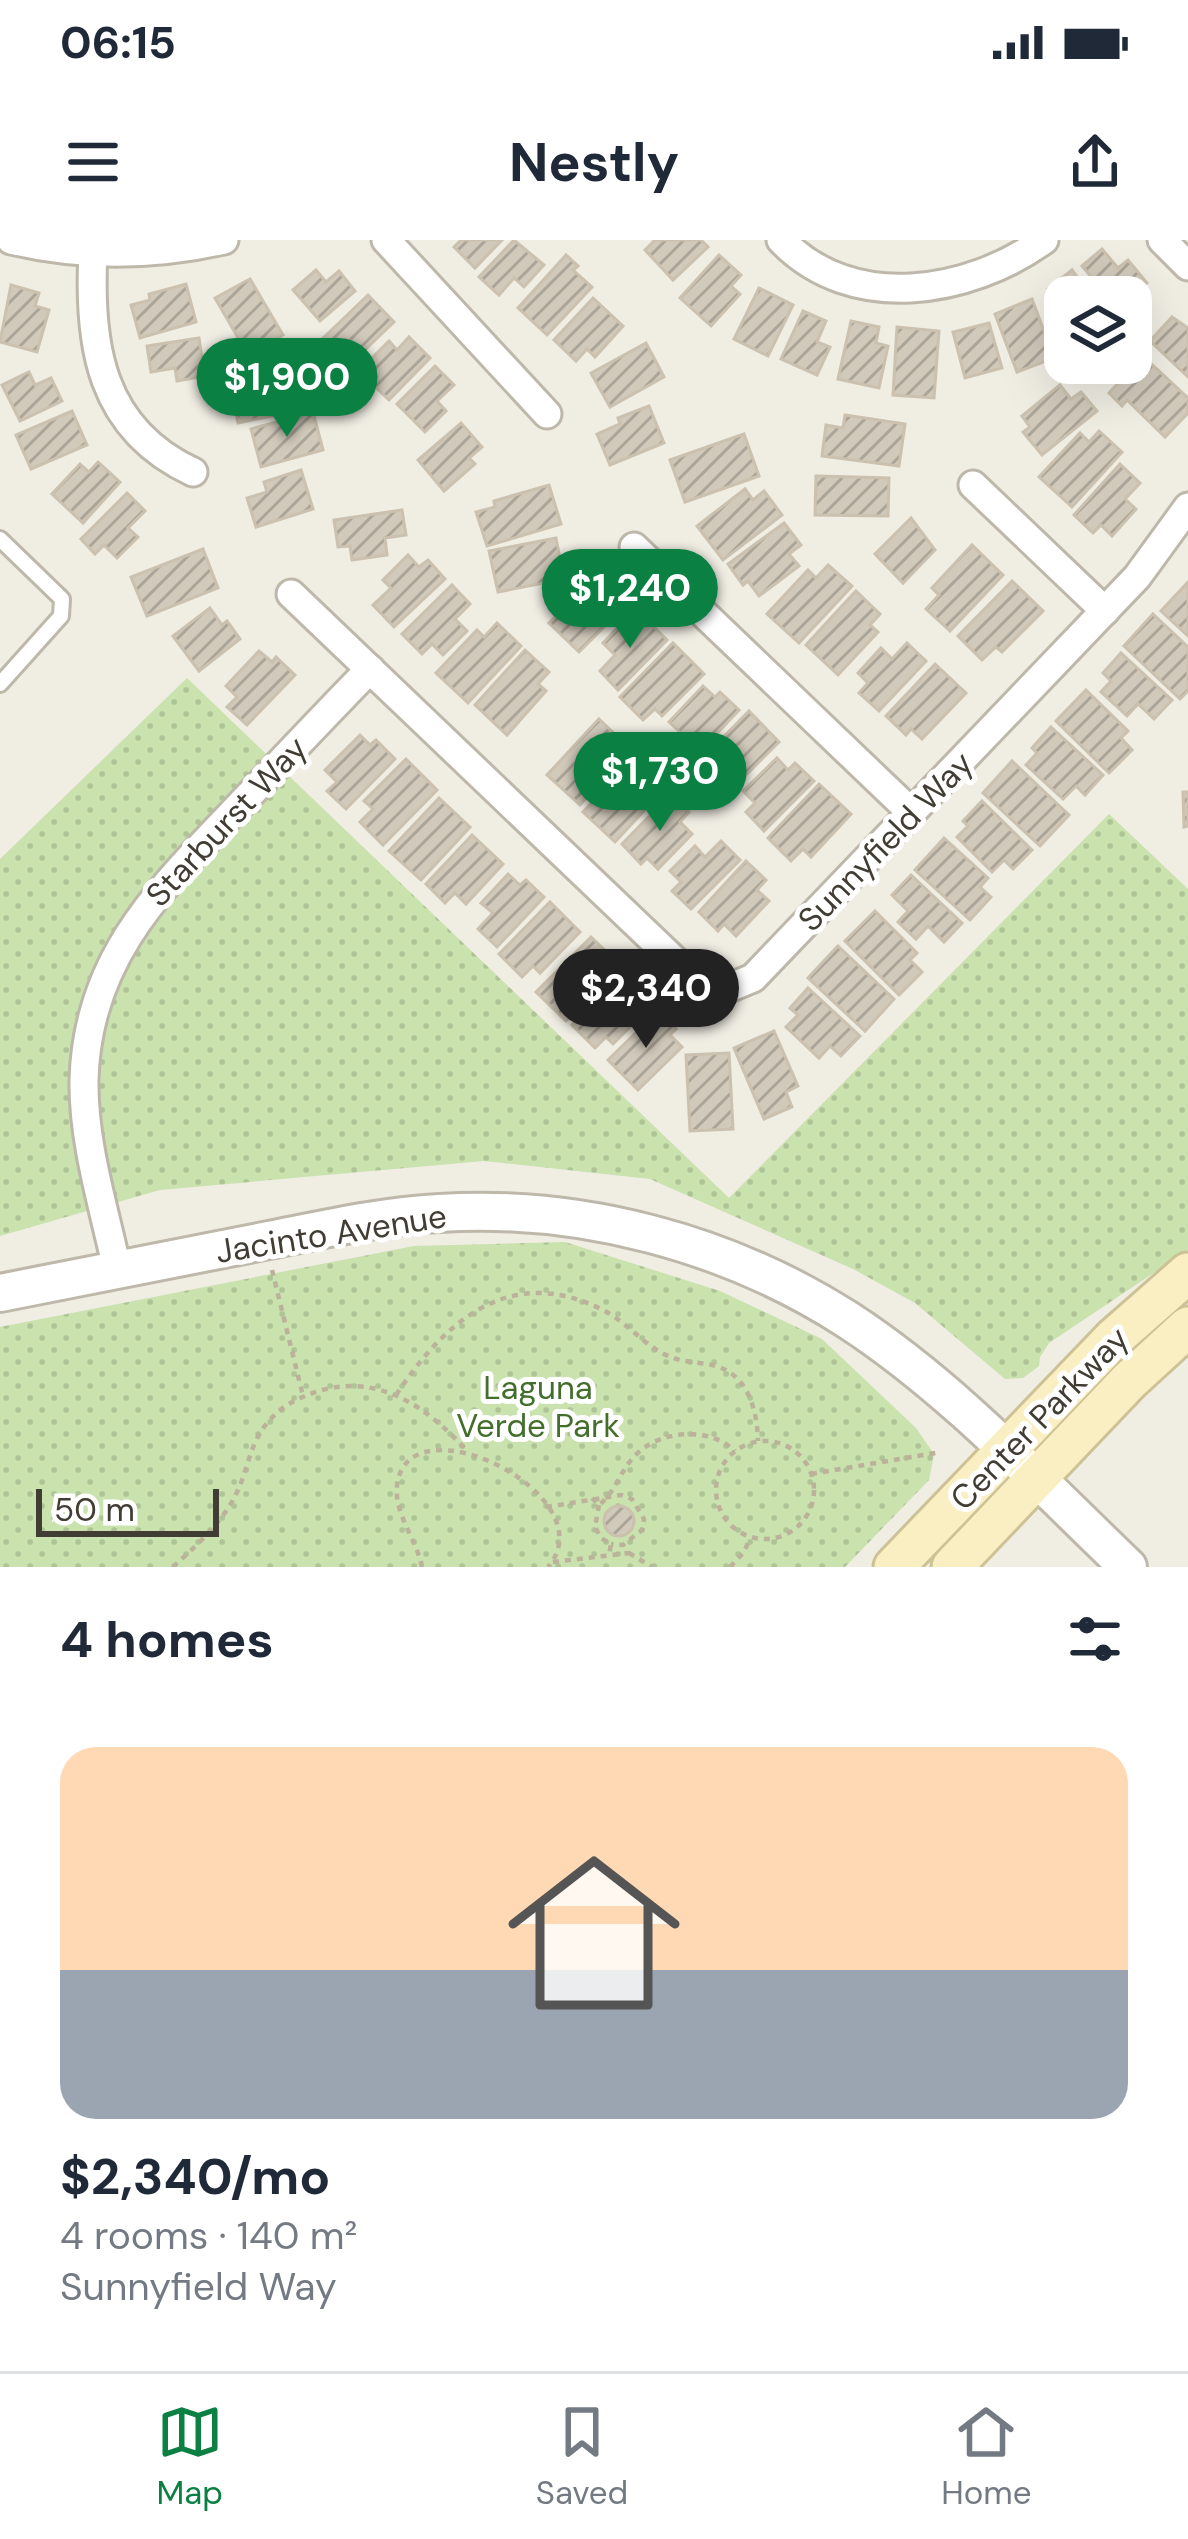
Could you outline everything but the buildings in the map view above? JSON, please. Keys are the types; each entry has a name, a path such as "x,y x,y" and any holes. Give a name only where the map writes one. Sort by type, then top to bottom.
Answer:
{"main road":[{"name":"Center Parkway","path":"894,1567 1113,1339 1188,1273"},
{"name":"Center Parkway","path":"952,1567 1188,1327"}],"street":[{"path":"11,240 93,253 168,250 224,240"},
{"path":"386,240 547,414"},
{"path":"781,240 821,271 847,280 923,288 976,277 1044,240"},
{"path":"1162,240 1188,266"},
{"path":"93,253 93,334 112,395 129,425 149,446 193,472"},
{"path":"973,485 1105,611"},
{"name":"Sunnyfield Way","path":"291,594 694,979 724,990 754,978 1105,611 1163,546 1188,508"},
{"path":"634,547 912,813"},
{"name":"Starburst Way","path":"116,1270 86,1126 84,1079 97,1000 115,956 155,894 370,669"},
{"name":"Jacinto Avenue","path":"0,1293 380,1219 500,1212 606,1224 696,1248 795,1290 896,1354 1128,1567"}],"lane":[{"path":"0,538 62,599 61,616 0,684"}],"path":[{"path":"272,1270 303,1396"},
{"path":"396,1395 446,1330 475,1310 512,1297 548,1294 603,1310 669,1357 732,1372 745,1386 758,1416 758,1441"},
{"path":"172,1567 223,1516 266,1424 291,1400 330,1388 369,1385 396,1395 449,1430 467,1451"},
{"path":"546,1507 609,1496 632,1498 644,1519 642,1531 623,1545 611,1544 595,1527 599,1504 609,1496 633,1457 650,1444 687,1434 727,1443 735,1451"},
{"path":"758,1441 778,1442 797,1452 811,1474 811,1509 799,1526 782,1537 751,1536 726,1520 717,1501 716,1481 724,1462 758,1441"},
{"path":"422,1567 396,1491 402,1467 417,1455 436,1450 467,1451 506,1467 546,1507 560,1530 560,1552 550,1564"},
{"path":"811,1474 940,1452"},
{"path":"592,1498 599,1504"},
{"path":"730,1567 751,1536"},
{"path":"609,1556 611,1544"},
{"path":"623,1545 652,1567"},
{"path":"550,1564 629,1553"}],"green space":[{"path":"187,678 729,1198 1109,814 1188,889 1188,1250 1049,1343 1039,1366 1023,1378 1005,1379 915,1303 853,1269 650,1179 484,1161 160,1190 0,1236 0,859"},
{"name":"Laguna Verde Park","path":"565,1242 720,1291 822,1339 916,1428 934,1454 929,1480 845,1567 0,1567 0,1327 414,1246"}]}
